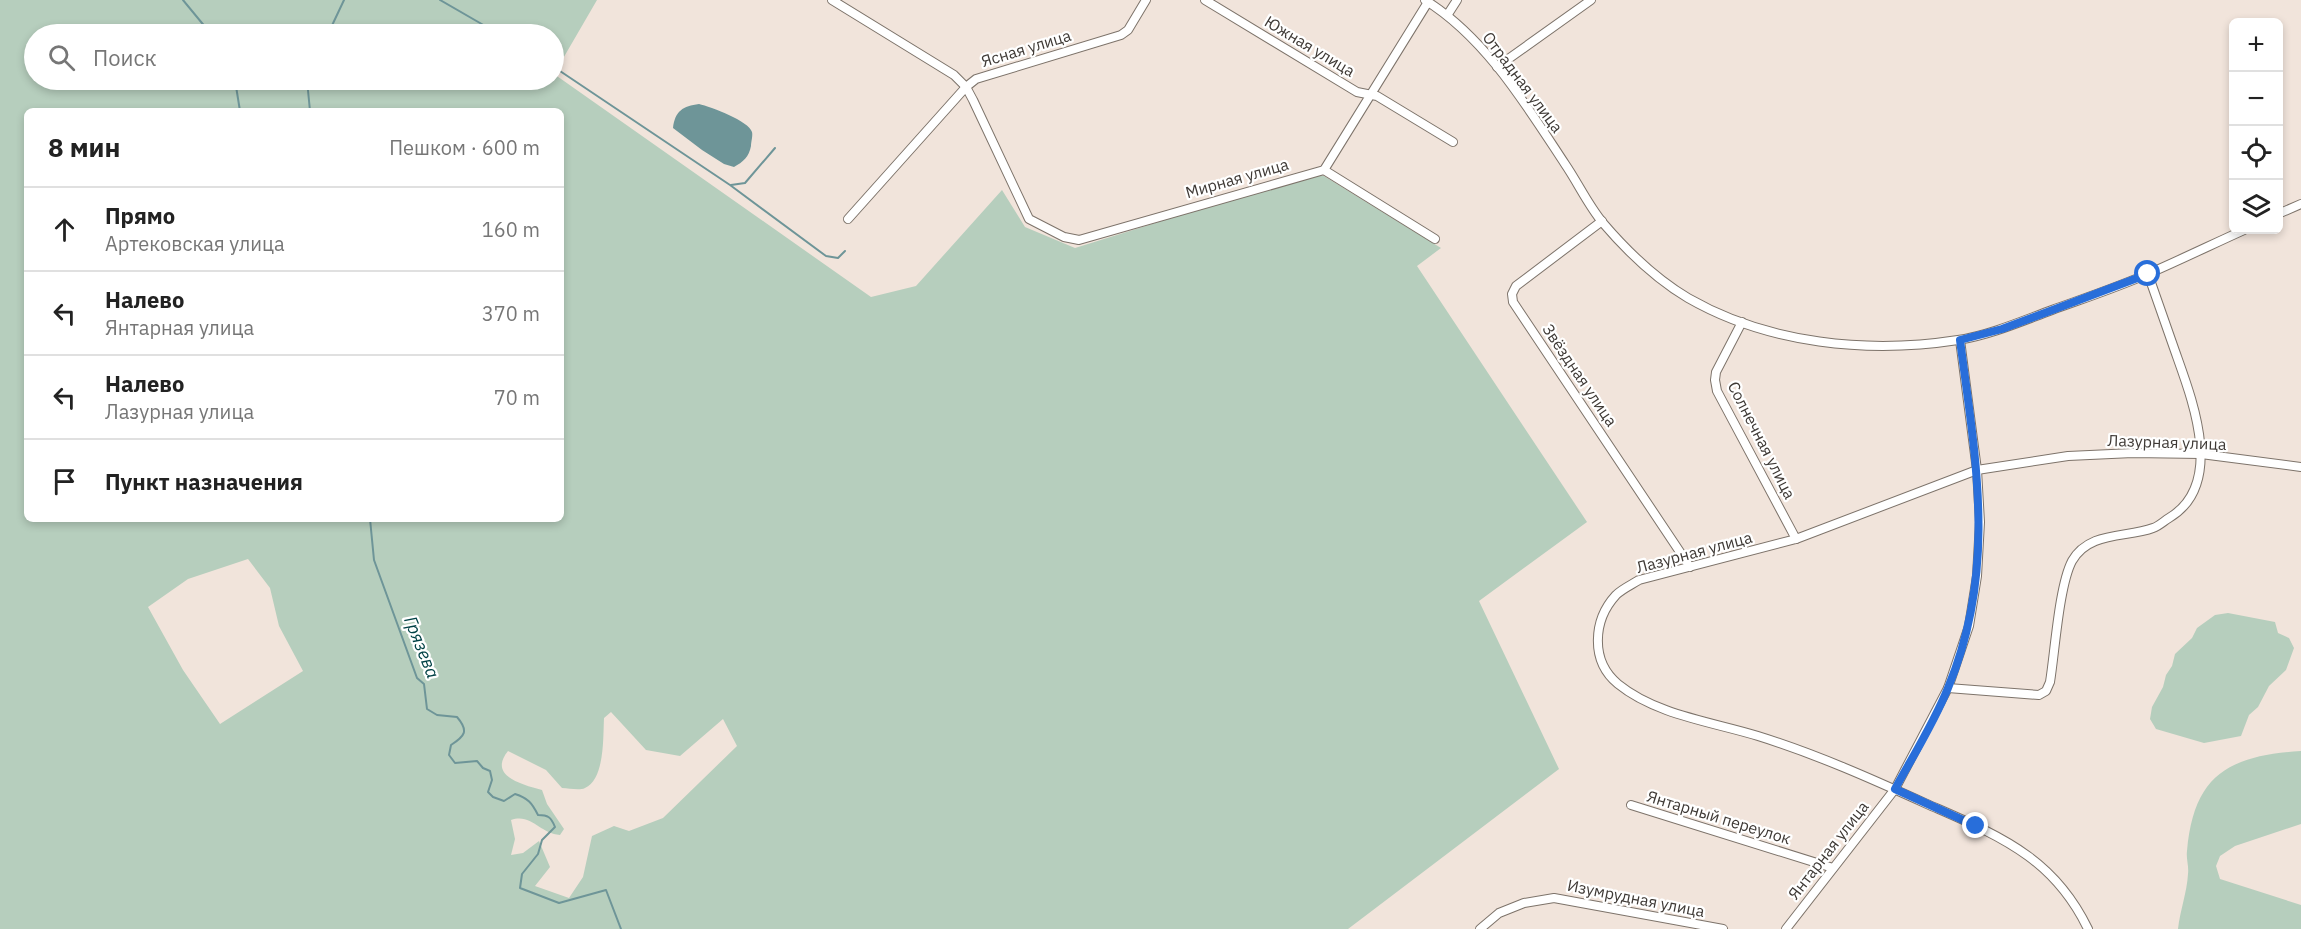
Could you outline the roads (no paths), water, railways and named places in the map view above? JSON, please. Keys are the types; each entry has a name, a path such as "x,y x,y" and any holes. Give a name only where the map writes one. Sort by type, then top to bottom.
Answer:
{"street":[{"path":"832,0 954,75 966,87"},
{"name":"Ясная улица","path":"848,219 966,87 984,75 1121,35 1128,30 1146,0"},
{"name":"Южная улица","path":"1205,0 1357,92 1377,96 1453,142"},
{"path":"1448,14 1457,0"},
{"path":"1497,67 1591,0"},
{"path":"1426,1 1324,170 1435,239"},
{"name":"Отрадная улица","path":"1426,1 1448,14 1497,67 1602,221 1654,274 1689,298 1742,322 1788,336 1828,343 1888,345 1960,340 2002,329 2148,274 2235,234"},
{"name":"Мирная улица","path":"966,87 1029,219 1064,237 1079,240 1324,170"},
{"path":"2283,212 2301,204"},
{"name":"Звёздная улица","path":"1602,221 1516,286 1512,294 1513,302 1690,567"},
{"path":"1948,688 2038,695 2046,691 2050,682 2064,586 2072,561 2084,547 2102,538 2154,528 2178,513 2190,498 2198,476 2201,454 2198,425 2190,394 2148,274"},
{"name":"Солнечная улица","path":"1742,322 1716,372 1717,391 1796,538"},
{"name":"Янтарная улица","path":"1786,929 1895,789 1948,688 1969,626 1977,576 1980,522 1977,470 1960,340"},
{"name":"Лазурная улица","path":"2088,929 2068,895 2052,876 2027,855 1976,826 1820,757 1759,736 1667,710 1634,695 1617,683 1606,671 1597,648 1598,634 1608,606 1618,593 1639,580 1796,538 1977,470 2068,456 2133,453 2201,454 2301,467"},
{"name":"Янтарный переулок","path":"1631,805 1833,868"},
{"name":"Изумрудная улица","path":"1480,929 1499,913 1524,903 1554,898 1723,929"}],"water":[{"path":"699,104 729,115 744,123 752,132 749,153 734,167 724,164 702,150 673,128 681,110"}],"waterway":[{"path":"183,0 203,24"},
{"name":"Грязева","path":"333,24 344,0"},
{"path":"440,0 482,24"},
{"path":"564,74 730,185 826,256 838,258 845,251"},
{"path":"237,90 240,108"},
{"name":"Грязева","path":"308,90 310,108"},
{"path":"731,185 745,183 775,148"},
{"name":"Грязева","path":"370,522 374,560 417,678 424,684 427,709 437,715 457,717 463,726 464,733 451,745 449,755 455,763 477,761 483,768 490,771 492,780 488,792 493,797 504,801 515,794 523,797 532,804 538,815 547,816 555,827 542,840 538,854 522,874 520,888 559,903 606,890 621,929"}]}
